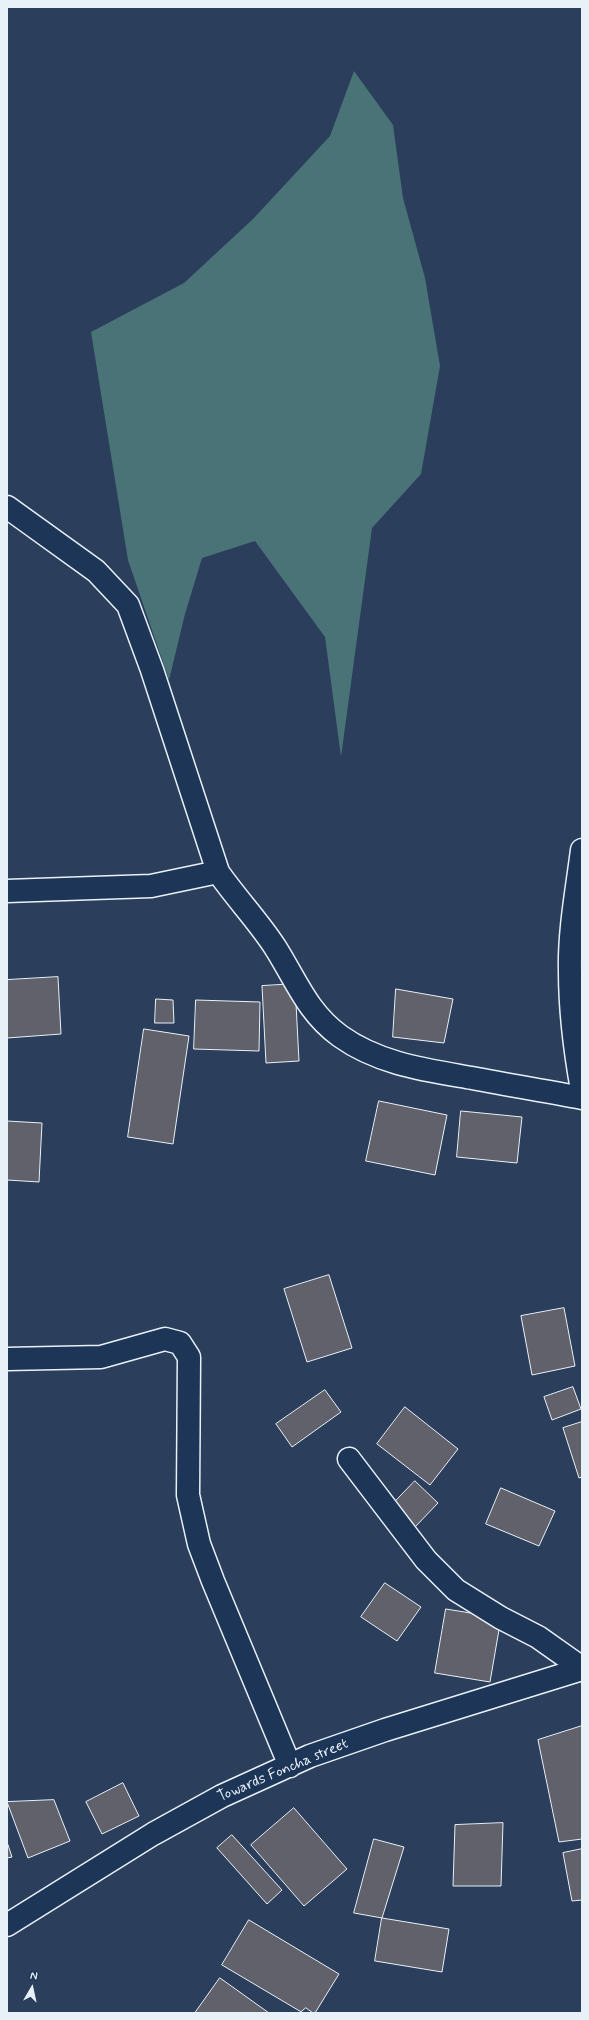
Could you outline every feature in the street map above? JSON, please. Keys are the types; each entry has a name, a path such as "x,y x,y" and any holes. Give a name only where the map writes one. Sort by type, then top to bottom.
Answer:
{"street":[{"path":"7,507 96,571 128,605 152,670 218,872 235,897 274,946 295,984 312,1009 340,1036 378,1058 415,1068 582,1098"},
{"path":"582,850 574,906 570,971 576,1057 582,1090"},
{"path":"7,891 151,886 218,872"},
{"path":"7,1359 100,1357 165,1339 180,1343 189,1357 188,1495 199,1544 213,1582 290,1766"},
{"path":"349,1459 426,1560 456,1590 501,1618 538,1637 582,1669"},
{"name":"Towards Foncha street","path":"7,1925 153,1834 222,1796 310,1756 386,1730 582,1669"}],"green space":[{"path":"354,71 393,125 403,198 425,278 440,366 421,474 372,528 341,757 325,637 255,541 202,558 185,614 169,680 128,560 91,332 184,283 253,219 330,136"}],"building":[{"path":"58,977 61,1034 7,1038 7,980"},
{"path":"295,984 299,1061 266,1063 262,986"},
{"path":"396,989 453,999 444,1043 393,1037"},
{"path":"156,999 173,1000 174,1023 155,1023"},
{"path":"196,1000 260,1002 259,1051 194,1049"},
{"path":"144,1029 189,1036 173,1144 128,1137"},
{"path":"379,1101 447,1115 435,1175 366,1161"},
{"path":"461,1111 522,1117 517,1163 457,1157"},
{"path":"7,1121 42,1123 39,1182 7,1180"},
{"path":"329,1275 352,1348 307,1362 284,1289"},
{"path":"564,1308 575,1366 532,1375 521,1316"},
{"path":"573,1387 581,1409 552,1420 544,1397"},
{"path":"325,1390 341,1412 292,1447 276,1424"},
{"path":"405,1407 458,1449 430,1485 377,1444"},
{"path":"582,1422 582,1477 579,1478 563,1428"},
{"path":"415,1481 438,1503 415,1527 392,1505"},
{"path":"501,1488 555,1511 539,1546 486,1524"},
{"path":"385,1583 421,1607 397,1641 361,1617"},
{"path":"446,1609 501,1618 490,1682 435,1673"},
{"path":"582,1726 582,1839 559,1842 538,1740"},
{"path":"123,1783 139,1816 102,1834 86,1802"},
{"path":"54,1800 70,1841 28,1858 7,1802"},
{"path":"294,1808 347,1869 304,1906 251,1845"},
{"path":"503,1823 501,1886 453,1886 455,1825"},
{"path":"232,1835 282,1890 267,1904 217,1848"},
{"path":"374,1839 404,1847 382,1918 354,1913"},
{"path":"7,1842 12,1857 7,1858"},
{"path":"582,1849 582,1900 572,1901 563,1853"},
{"path":"382,1918 449,1929 442,1972 375,1961"},
{"path":"249,1920 339,1974 315,2013 303,2013 222,1965"},
{"path":"220,1978 269,2013 195,2013"},
{"path":"306,2008 313,2013 300,2013"}]}
